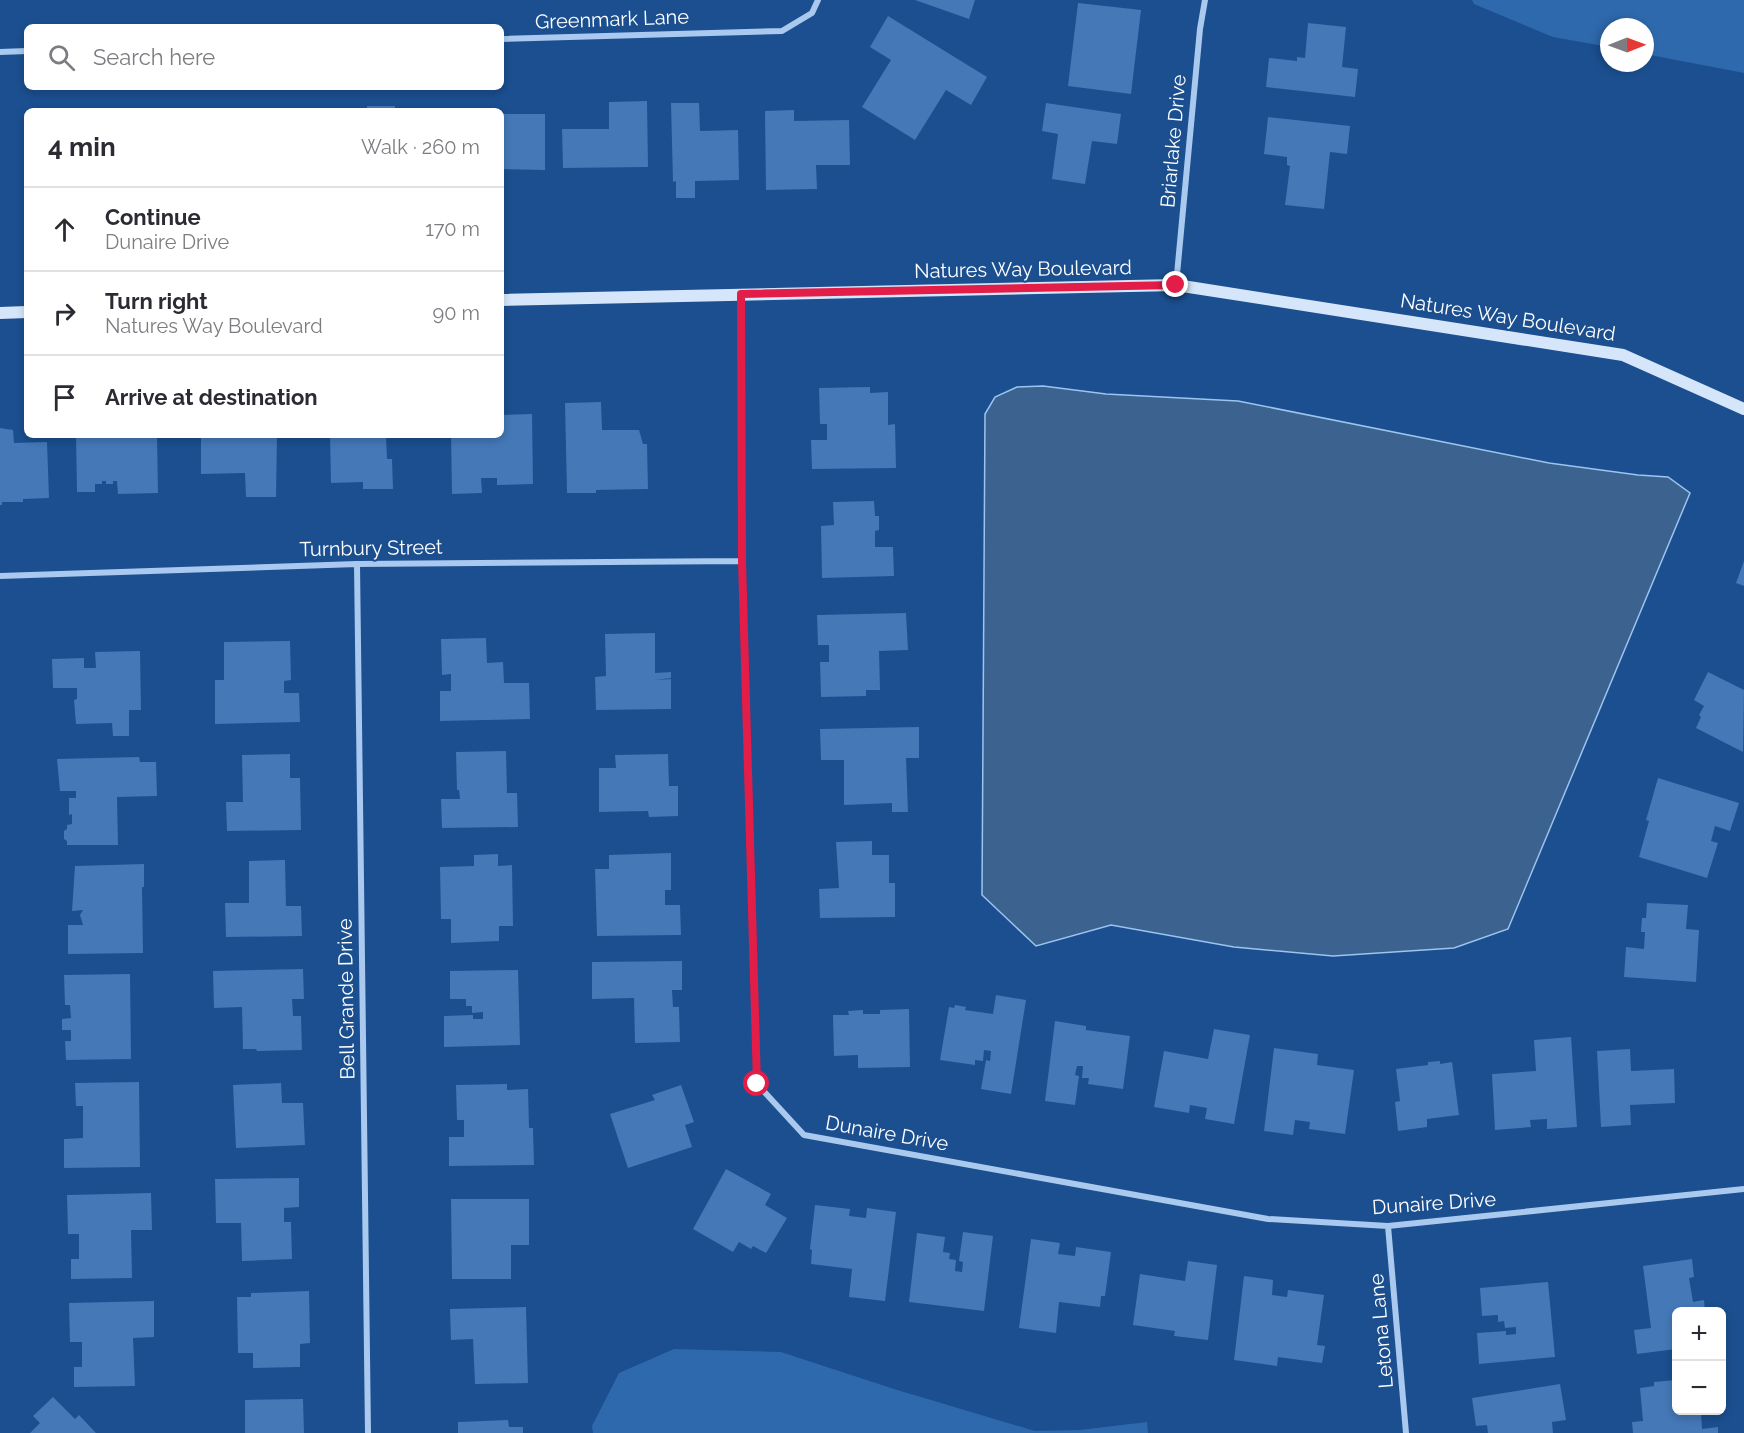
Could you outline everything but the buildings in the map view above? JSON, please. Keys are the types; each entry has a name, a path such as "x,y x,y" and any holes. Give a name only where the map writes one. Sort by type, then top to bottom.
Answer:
{"street":[{"name":"Greenmark Lane","path":"504,39 782,31 812,13 818,0"},
{"name":"Briarlake Drive","path":"1176,285 1204,0"},
{"path":"0,52 24,51"},
{"name":"Natures Way Boulevard","path":"504,300 1176,285 1623,355 1744,409"},
{"name":"Dunaire Drive","path":"741,294 742,561 757,1084 804,1135 1268,1219 1388,1226 1744,1190"},
{"path":"0,313 24,312"},
{"name":"Turnbury Street","path":"0,576 357,564 742,561"},
{"name":"Bell Grande Drive","path":"357,564 369,1433"},
{"name":"Letona Lane","path":"1388,1226 1406,1433"}],"shaded area":[{"path":"1472,0 1744,0 1744,73 1654,56 1654,18 1600,18 1600,45 1553,37 1474,4"},
{"path":"1043,386 1106,394 1238,401 1549,463 1668,477 1690,493 1508,929 1454,948 1333,956 1234,947 1111,925 1036,946 982,895 985,414 995,397 1017,387"},
{"path":"674,1349 781,1352 1035,1431 1080,1430 1147,1422 1148,1433 593,1433 592,1426 619,1373"}],"route":[{"path":"757,1084 742,561 741,294 1176,285"}]}
